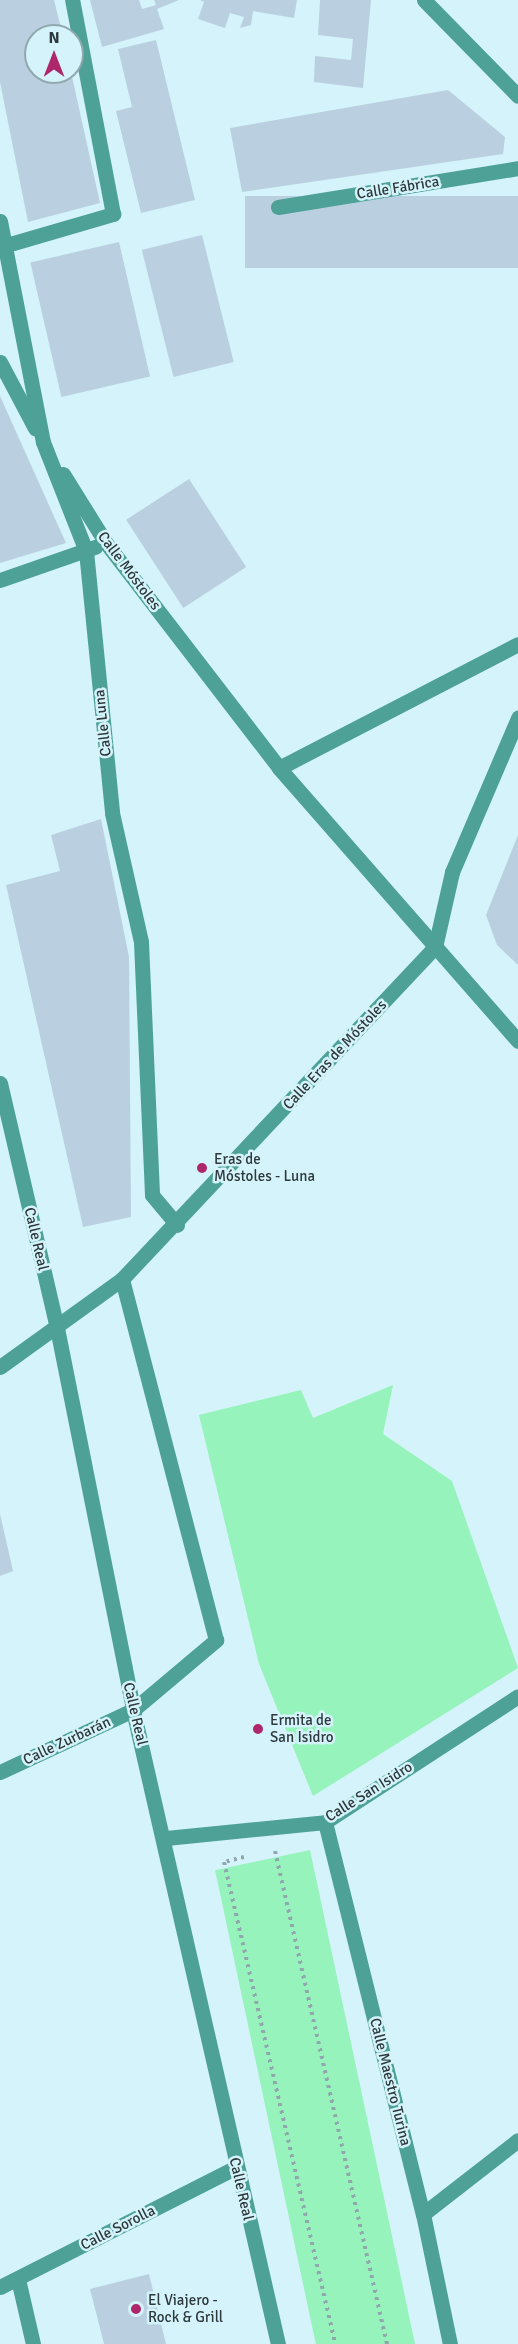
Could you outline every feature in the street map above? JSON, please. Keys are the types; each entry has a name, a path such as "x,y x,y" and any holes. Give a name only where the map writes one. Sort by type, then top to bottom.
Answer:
{"street":[{"path":"3,246 113,214 72,0"},
{"path":"424,0 518,96"},
{"name":"Calle Fábrica","path":"278,207 518,168"},
{"name":"Calle Luna","path":"0,221 3,246 43,442 86,551 112,813 141,942 152,1195 177,1225"},
{"name":"Calle Móstoles","path":"0,362 43,442 106,543 279,768 518,1041"},
{"path":"0,580 106,543"},
{"path":"279,768 518,644"},
{"path":"435,947 452,872 518,718"},
{"name":"Calle Eras de Móstoles","path":"0,1367 122,1279 177,1225 435,947"},
{"name":"Calle Real","path":"0,1083 57,1328 133,1710 166,1838 235,2168 278,2344"},
{"name":"Calle Zurbarán","path":"0,1772 133,1710 216,1640 122,1279"},
{"name":"Calle San Isidro","path":"166,1838 325,1822 518,1696"},
{"name":"Calle Maestro Turina","path":"325,1822 423,2214 450,2344"},
{"path":"423,2214 518,2140"},
{"name":"Calle Sorolla","path":"0,2287 235,2168"},
{"path":"18,2279 33,2344"}],"path":[{"path":"264,1851 274,1848 387,2344"},
{"path":"254,1854 224,1862 334,2344"}],"green space":[{"path":"393,1385 383,1434 452,1481 518,1668 313,1796 259,1664 199,1415 301,1390 313,1418"},
{"path":"310,1850 415,2344 316,2344 215,1870"}],"building":[{"path":"0,0 54,0 60,24 24,24 24,84 74,84 100,203 28,222 0,82"},
{"path":"90,0 139,0 142,9 156,5 154,0 179,0 157,9 164,29 102,47"},
{"path":"200,0 297,0 294,18 253,11 251,25 240,28 244,17 230,13 225,28 198,19 204,2"},
{"path":"320,0 371,0 363,88 314,82 315,56 351,60 353,39 318,35"},
{"path":"156,40 195,200 141,213 116,111 132,107 118,49"},
{"path":"448,90 505,137 503,154 242,192 230,128"},
{"path":"245,196 518,196 518,268 245,268"},
{"path":"202,235 234,362 174,377 142,250"},
{"path":"119,242 150,376 61,397 30,262"},
{"path":"0,396 66,543 0,563"},
{"path":"189,479 246,567 183,608 126,520"},
{"path":"101,819 129,957 131,1217 83,1227 6,885 60,871 51,835"},
{"path":"518,835 518,965 497,945 486,915"},
{"path":"0,1514 13,1571 0,1576"},
{"path":"149,2274 166,2344 104,2344 90,2289"}],"place":[{"name":"Eras de Móstoles - Luna","path":"202,1168"},
{"name":"Ermita de San Isidro","path":"258,1729"},
{"name":"El Viajero - Rock & Grill","path":"136,2309"}]}
